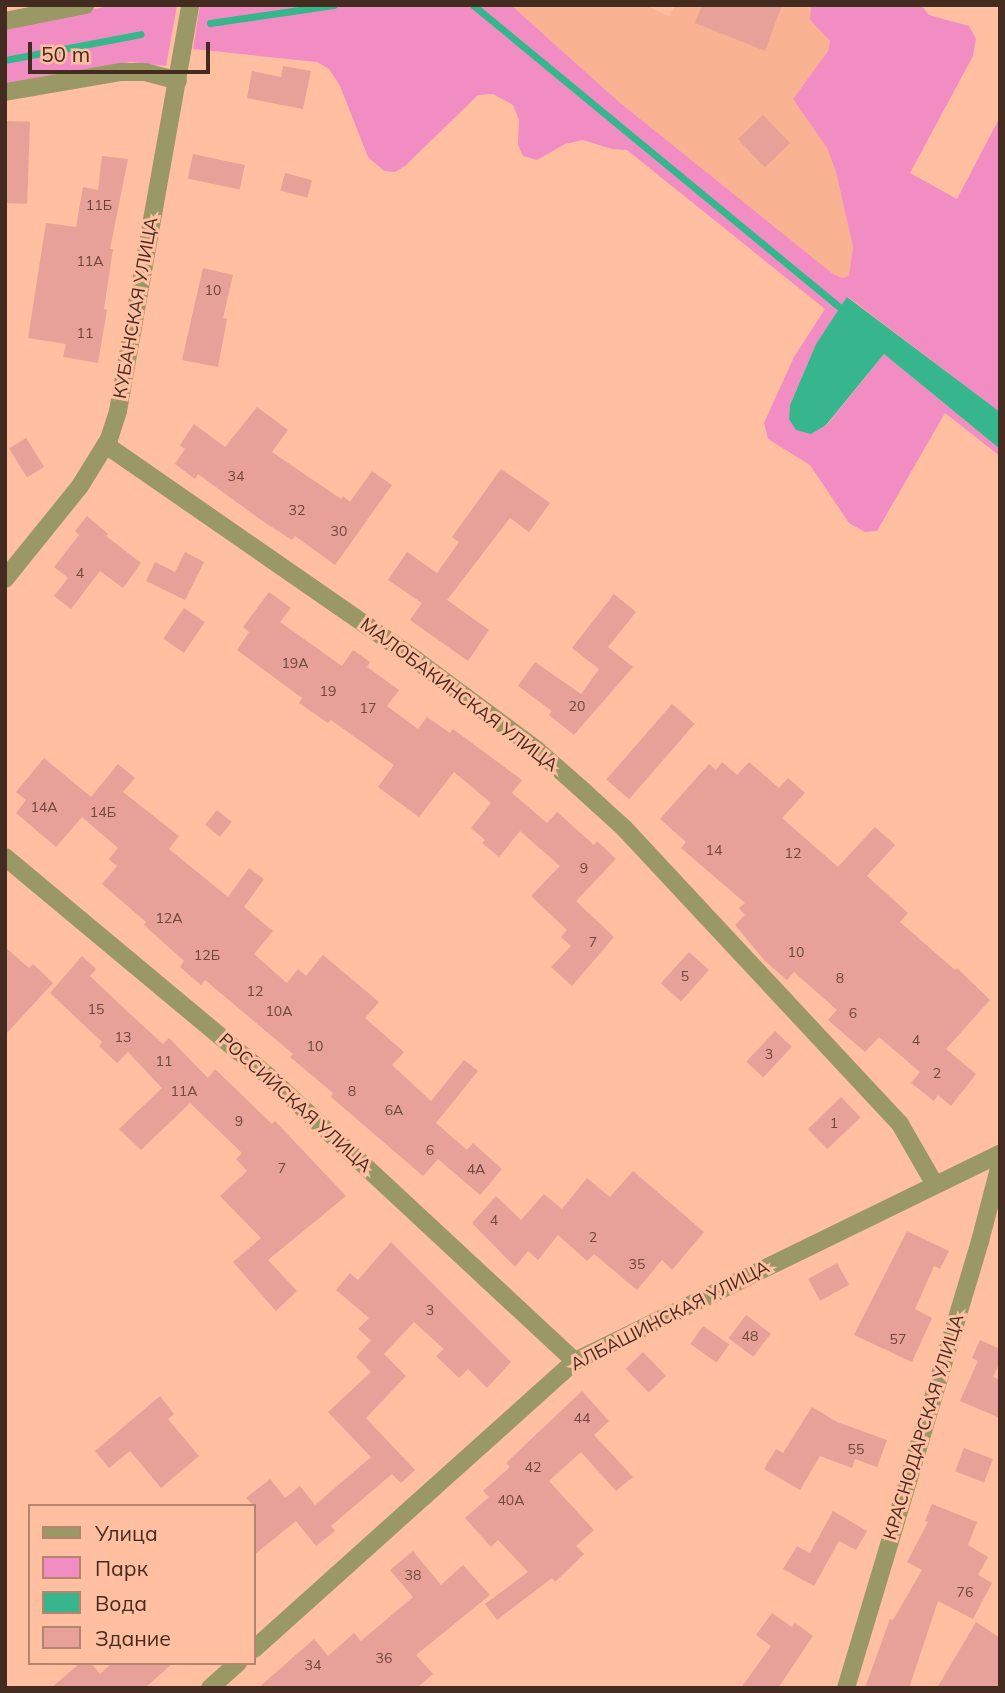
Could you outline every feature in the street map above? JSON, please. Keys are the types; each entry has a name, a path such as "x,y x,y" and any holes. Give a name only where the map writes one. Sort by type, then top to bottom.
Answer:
{"street":[{"path":"5,21 85,5"},
{"name":"КУБАНСКАЯ УЛИЦА","path":"5,579 80,486 106,445 118,411 190,5"},
{"path":"5,92 121,72 145,72 178,80"},
{"name":"МАЛОБАКИНСКАЯ УЛИЦА","path":"106,445 416,660 537,750 571,780 624,828 900,1124 934,1183"},
{"name":"РОССИЙСКАЯ УЛИЦА","path":"5,857 268,1076 575,1361"},
{"name":"АЛБАШИНСКАЯ УЛИЦА","path":"256,1647 575,1361 934,1183 1000,1154"},
{"name":"КРАСНОДАРСКАЯ УЛИЦА","path":"846,1688 976,1254 1000,1165"},
{"path":"210,1688 235,1665"}],"shaded area":[{"path":"511,5 644,5 669,16 676,5 812,5 810,20 830,41 828,51 793,99 827,148 836,172 853,247 849,276 842,278 833,275 619,102"}],"green space":[{"path":"113,5 177,5 166,66 131,62 5,83 5,28"},
{"path":"200,5 511,5 619,102 833,274 842,278 849,276 853,247 836,172 827,148 793,99 828,51 830,41 810,20 811,8 813,5 921,5 929,15 969,26 976,39 973,56 910,173 957,199 1000,117 1000,412 848,297 816,344 790,405 789,419 826,426 884,354 1000,449 1000,456 945,413 877,531 865,532 849,523 810,465 768,439 764,423 794,357 825,309 627,150 612,149 583,140 565,144 537,160 523,156 518,145 519,120 513,105 493,94 478,95 405,166 395,172 384,171 368,157 340,86 329,69 317,62 193,49"}],"water":[{"path":"847,297 1000,412 1000,449 884,354 826,425 811,434 796,430 789,419 790,405 816,344"}],"building":[{"path":"702,5 782,5 765,51 695,23"},
{"path":"283,66 311,71 303,109 247,98 252,71 281,77"},
{"path":"763,115 790,143 765,167 738,139"},
{"path":"6,121 30,122 27,204 5,203"},
{"path":"193,154 245,165 240,189 188,178"},
{"path":"102,156 128,159 110,249 113,249 104,309 107,310 98,363 63,357 66,344 28,338 46,223 76,227 83,187 98,190"},
{"path":"285,173 312,180 307,198 280,190"},
{"path":"203,268 233,275 223,318 227,319 218,367 182,360"},
{"path":"257,407 288,430 272,452 341,499 343,496 350,502 372,471 392,485 335,565 295,536 292,540 261,520 198,474 195,479 175,464 185,449 180,445 194,424 225,447"},
{"path":"26,438 44,467 27,477 9,449"},
{"path":"501,469 550,503 529,532 510,518 447,600 489,630 468,661 410,620 422,603 388,580 407,552 437,573 459,542 452,537"},
{"path":"87,516 108,534 106,536 141,563 123,588 100,571 71,609 54,596 68,578 54,567 79,535 75,531"},
{"path":"185,552 204,562 185,600 146,581 155,562 175,572"},
{"path":"269,592 291,608 280,622 342,666 353,650 370,662 367,667 399,690 387,706 418,729 427,717 450,733 453,729 522,780 512,793 547,823 557,812 594,845 597,841 616,859 576,901 614,937 572,986 551,967 571,946 561,937 567,930 531,896 560,866 520,831 499,857 482,843 485,840 471,828 491,803 454,772 419,817 378,787 394,765 331,720 328,723 299,703 302,698 237,650 249,632 243,627"},
{"path":"614,594 636,612 608,647 633,667 574,735 549,715 552,711 518,686 535,662 581,694 599,669 572,648"},
{"path":"184,608 205,622 184,653 163,639"},
{"path":"672,704 695,724 629,799 606,779"},
{"path":"44,758 91,797 118,764 135,778 123,792 179,836 169,849 228,897 249,868 264,879 244,907 273,931 254,954 287,983 298,969 306,976 323,955 379,1002 365,1018 404,1052 392,1065 431,1101 464,1060 478,1071 436,1123 467,1150 473,1143 502,1169 480,1195 438,1159 423,1176 331,1097 333,1093 290,1057 293,1054 205,980 201,985 180,967 184,961 144,925 146,922 102,884 117,866 109,859 118,848 82,817 56,847 16,813 26,800 16,792"},
{"path":"722,762 737,775 749,762 779,788 788,778 805,793 782,818 838,867 875,827 895,845 867,876 908,913 900,922 955,970 957,968 990,1000 946,1049 976,1074 951,1106 938,1095 934,1101 911,1083 920,1072 879,1037 865,1052 828,1020 837,1010 794,972 787,980 765,961 735,925 745,915 739,908 745,903 681,848 686,842 660,819 709,764 716,770"},
{"path":"217,810 232,822 220,837 205,825"},
{"path":"5,947 29,968 33,964 53,983 5,1035"},
{"path":"689,952 709,970 681,1001 661,983"},
{"path":"82,956 96,969 90,976 163,1044 169,1038 208,1078 215,1069 272,1124 275,1121 346,1196 268,1260 297,1291 276,1311 233,1262 261,1238 220,1196 247,1171 236,1159 242,1153 190,1103 141,1150 119,1129 162,1088 128,1052 117,1063 99,1046 102,1042 50,993"},
{"path":"775,1031 792,1047 763,1077 746,1062"},
{"path":"841,1097 860,1117 827,1149 808,1129"},
{"path":"633,1171 704,1232 672,1270 662,1260 637,1290 594,1254 587,1261 558,1235 538,1260 528,1251 515,1267 472,1223 496,1196 521,1220 544,1194 562,1209 587,1178 610,1197"},
{"path":"907,1231 949,1251 940,1269 934,1266 915,1309 932,1318 912,1362 854,1335"},
{"path":"391,1242 511,1362 487,1388 468,1369 459,1378 436,1356 444,1349 414,1322 384,1354 406,1376 366,1418 415,1470 401,1483 392,1474 331,1526 335,1531 316,1546 296,1521 256,1553 256,1504 246,1498 270,1479 285,1498 300,1486 315,1505 371,1457 328,1412 371,1372 356,1357 371,1340 358,1329 369,1318 336,1290 350,1273 358,1280"},
{"path":"837,1263 849,1285 820,1301 808,1279"},
{"path":"746,1315 771,1334 753,1357 729,1338"},
{"path":"703,1326 729,1344 717,1362 690,1344"},
{"path":"980,1340 1000,1349 1000,1362 993,1377 1000,1380 1000,1418 960,1401 978,1361 972,1358"},
{"path":"643,1352 666,1376 649,1392 626,1369"},
{"path":"582,1391 609,1421 594,1435 633,1477 616,1491 581,1452 549,1481 594,1530 576,1546 584,1554 555,1582 552,1578 497,1620 485,1604 528,1572 498,1540 491,1547 465,1518 489,1497 483,1491 510,1467 506,1463"},
{"path":"160,1396 174,1414 168,1419 199,1456 161,1488 130,1451 109,1468 95,1451"},
{"path":"812,1407 837,1422 887,1440 877,1467 855,1459 852,1468 820,1456 800,1490 764,1469 776,1449 783,1453"},
{"path":"964,1448 993,1459 984,1482 955,1471"},
{"path":"932,1504 977,1522 968,1545 988,1557 978,1575 992,1583 973,1619 938,1601 909,1688 865,1688 890,1619 893,1620 922,1570 907,1562 928,1522 925,1521"},
{"path":"833,1511 867,1531 856,1550 839,1541 814,1586 783,1569 797,1546 810,1553"},
{"path":"413,1551 441,1585 463,1565 490,1595 416,1655 433,1674 417,1688 258,1688 314,1639 328,1656 354,1633 361,1641 413,1597 390,1570"},
{"path":"772,1613 792,1627 795,1623 813,1636 778,1688 741,1688 771,1646 756,1635"},
{"path":"976,1622 1000,1638 1000,1688 937,1688"},
{"path":"78,1665 93,1665 100,1674 110,1665 171,1665 145,1688 51,1688"}],"waterway":[{"path":"210,23 334,5"},
{"path":"473,5 846,312"},
{"path":"5,60 141,34"}]}
